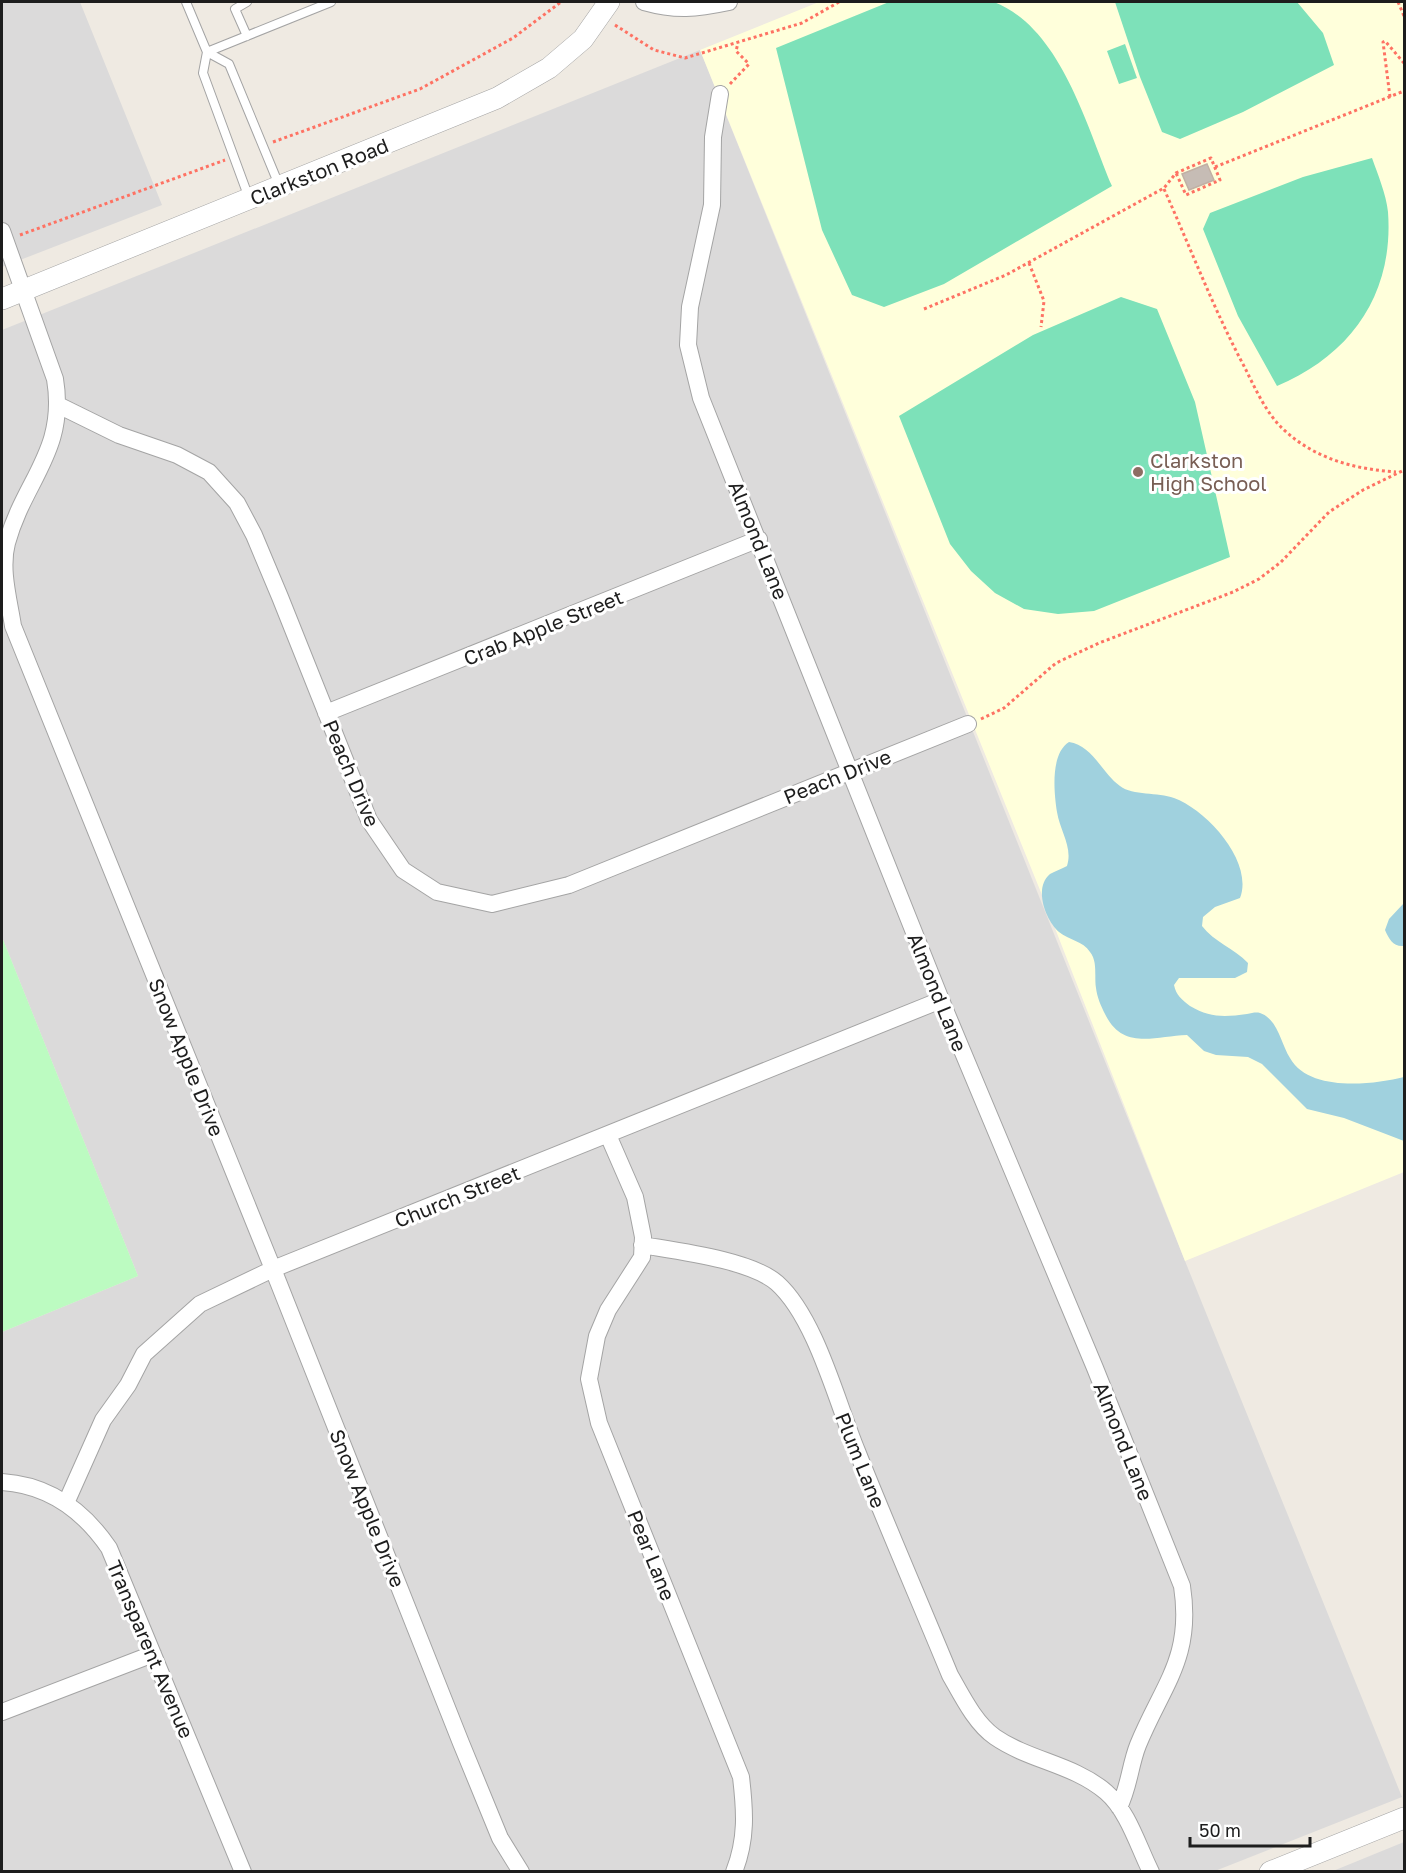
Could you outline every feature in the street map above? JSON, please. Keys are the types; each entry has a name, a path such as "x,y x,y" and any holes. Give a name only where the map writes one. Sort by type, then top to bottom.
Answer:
{"street":[{"name":"Clarkston Road","path":"2,299 497,98 549,68 583,39 609,2"},
{"path":"644,2 665,8 696,9 729,2"},
{"name":"Almond Lane","path":"720,94 713,138 712,205 690,307 688,345 701,398 941,1000 1095,1368 1182,1586 1185,1611 1180,1652 1138,1745 1125,1795 1119,1807"},
{"name":"Snow Apple Drive","path":"3,236 21,291 55,379 58,405 57,428 50,448 28,490 6,545 6,578 13,626 273,1269 461,1743 501,1838 521,1872"},
{"name":"Peach Drive","path":"58,405 119,435 177,455 209,472 237,503 254,535 369,820 403,870 437,892 492,904 569,885 968,724"},
{"name":"Crab Apple Street","path":"326,712 759,539"},
{"name":"Church Street","path":"66,1503 103,1420 128,1385 144,1354 200,1304 273,1269 941,1000"},
{"path":"608,1135 634,1197 642,1245"},
{"name":"Plum Lane","path":"642,1245 753,1269 776,1282 785,1291 814,1340 856,1449 950,1675 969,1708 994,1737 1082,1776 1107,1792 1119,1807"},
{"name":"Pear Lane","path":"642,1245 642,1257 608,1310 597,1336 589,1379 599,1423 741,1777 746,1812 745,1837 734,1872"},
{"name":"Transparent Avenue","path":"2,1482 18,1483 45,1491 66,1503 95,1527 109,1548 243,1872"},
{"path":"2,1712 153,1654"},
{"path":"1119,1807 1150,1872"},
{"path":"1270,1872 1404,1818"}],"lane":[{"path":"186,2 207,52 203,73 250,200"},
{"path":"247,36 236,9 248,2"},
{"path":"207,52 331,2"},
{"path":"207,52 229,64 280,188"}],"path":[{"path":"263,146 420,89 513,38 561,2"},
{"path":"622,29 654,50 685,58 802,23 839,2"},
{"path":"1398,2 1404,16"},
{"path":"1390,97 1383,42 1385,41 1404,63"},
{"path":"720,94 749,64 736,51 738,43"},
{"path":"1215,167 1404,91"},
{"path":"3,236 234,156"},
{"path":"924,309 1029,263 1164,188 1176,173 1211,158 1220,180 1186,195 1176,173"},
{"path":"1164,188 1239,357 1259,396 1282,429 1331,461 1364,470 1397,472"},
{"path":"1029,263 1044,301 1041,327"},
{"path":"968,724 1004,708 1056,663 1099,643 1233,592 1259,579 1281,562 1329,512 1404,470"}],"shaded area":[{"path":"2,2 80,2 162,205 2,267"},
{"name":"Clarkston High School","path":"819,2 1404,2 1404,1172 1185,1261 1042,895 700,50"},
{"path":"700,50 1402,1797 1215,1871 2,1871 2,1332 138,1276 2,937 2,330"},
{"path":"1404,1842 1404,1871 1333,1871"}],"green space":[{"path":"889,2 994,2 1017,15 1037,33 1054,56 1068,81 1112,186 944,284 884,307 852,295 822,230 776,48"},
{"path":"1115,2 1297,2 1323,33 1334,65 1243,112 1180,139 1162,132 1140,77"},
{"path":"1125,44 1137,78 1119,84 1107,51"},
{"path":"1372,158 1384,191 1388,212 1388,242 1384,269 1375,295 1362,318 1346,339 1303,373 1277,386 1238,316 1203,229 1210,213 1303,177"},
{"path":"1121,297 1157,309 1195,402 1230,557 1094,611 1058,614 1024,609 995,593 971,571 950,544 899,416 1033,335"},
{"path":"2,937 138,1276 2,1332"}],"water":[{"path":"1069,742 1084,748 1125,789 1168,796 1187,804 1213,825 1234,854 1243,884 1240,898 1215,907 1203,917 1202,926 1248,963 1247,972 1235,978 1179,978 1174,985 1180,997 1190,1006 1211,1015 1232,1016 1260,1013 1266,1016 1275,1026 1290,1058 1299,1069 1311,1076 1342,1083 1375,1082 1404,1077 1404,1141 1344,1118 1307,1109 1262,1064 1248,1057 1216,1055 1204,1051 1187,1035 1141,1039 1121,1033 1112,1026 1097,995 1095,965 1092,956 1084,945 1063,935 1054,927 1043,904 1042,887 1045,880 1050,874 1067,866 1068,852 1057,812 1054,785 1059,755"},
{"path":"1404,903 1404,946 1400,946 1392,942 1385,930 1389,919"}],"building":[{"path":"1207,164 1214,180 1189,190 1182,174"}],"place":[{"name":"Clarkston High School","path":"1138,472"}]}
